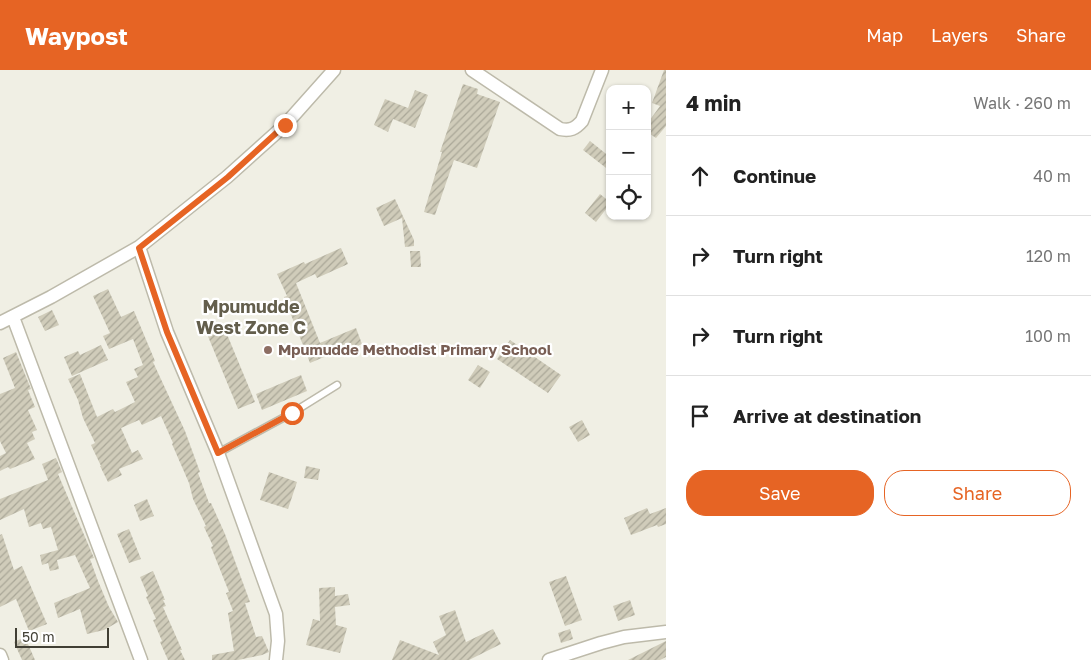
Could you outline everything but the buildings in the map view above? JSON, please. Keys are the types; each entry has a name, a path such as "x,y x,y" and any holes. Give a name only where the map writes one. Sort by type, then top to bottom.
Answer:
{"street":[{"path":"141,660 4,320 139,248 228,177 285,125 334,70"},
{"path":"472,70 560,129 569,130 577,128 582,121 602,70"},
{"path":"139,248 167,332 218,453 276,614 278,641 276,660"},
{"path":"549,660 600,643 666,632"},
{"path":"0,655 2,660"}],"lane":[{"path":"218,453 338,386"}],"place":[{"name":"Mpumudde Methodist Primary School","path":"268,350"}],"district":[{"name":"Mpumudde West Zone C","path":"251,317"}],"route":[{"path":"285,125 228,177 139,248 167,332 218,453 292,413"}]}
